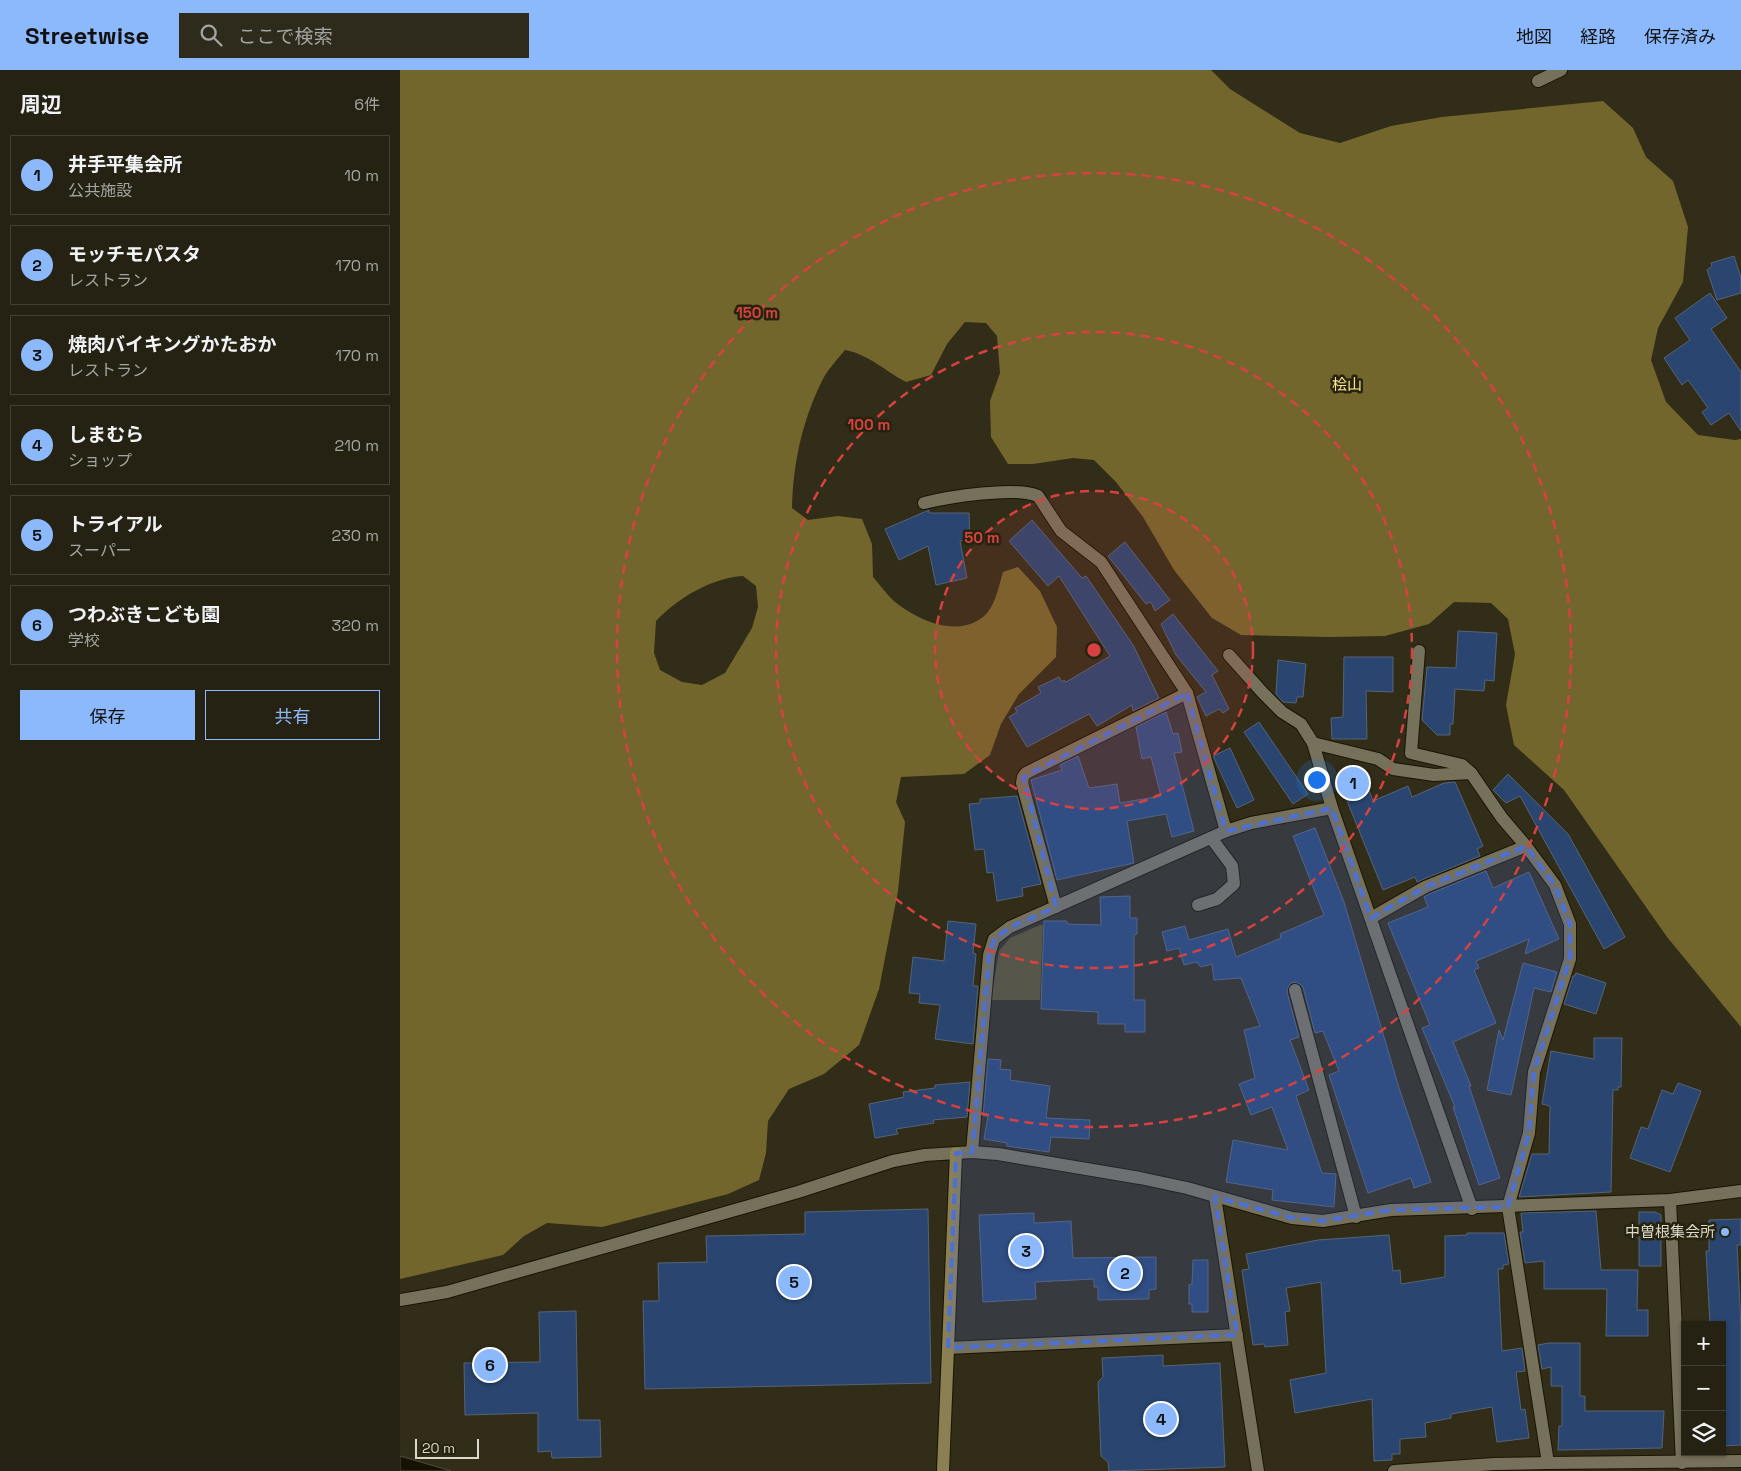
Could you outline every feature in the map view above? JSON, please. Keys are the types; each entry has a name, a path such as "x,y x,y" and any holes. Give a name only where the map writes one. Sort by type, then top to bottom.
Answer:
{"street":[{"path":"1538,82 1561,70"},
{"path":"924,503 956,496 1019,493 1038,496 1061,531 1101,562 1187,693 1226,831"},
{"path":"1419,651 1411,754 1462,765 1471,773 1502,818 1555,885 1570,924 1570,959 1534,1072 1529,1133 1508,1207 1548,1464"},
{"path":"1229,655 1282,712 1301,724 1313,743 1332,808 1472,1209"},
{"path":"1056,907 1022,783 1023,777 1026,773 1187,693"},
{"path":"1313,743 1378,759 1394,769 1434,775 1471,773"},
{"path":"972,1152 989,955 994,940 1010,927 1212,839 1226,831 1251,824 1332,808"},
{"path":"1198,906 1217,900 1234,884 1232,866 1212,839"},
{"path":"1371,918 1425,887 1526,846"},
{"path":"1295,990 1356,1217"},
{"path":"400,1300 447,1292 798,1192 893,1161 925,1155 972,1152 998,1154 1140,1178 1187,1188 1292,1218 1323,1221 1391,1210 1472,1209 1670,1200 1741,1191"},
{"path":"943,1471 956,1153"},
{"path":"1215,1197 1258,1471"},
{"path":"1670,1200 1682,1463"},
{"path":"948,1348 1237,1335"},
{"path":"1394,1471 1494,1464 1741,1462"}],"highlighted area":[{"path":"1187,693 1226,831 1332,808 1371,918 1425,887 1526,846 1555,885 1570,924 1570,959 1534,1072 1529,1133 1508,1207 1391,1210 1323,1221 1292,1218 1215,1197 1237,1335 948,1348 956,1153 972,1152 989,955 994,939 1010,927 1056,907 1023,777"}],"shaded area":[{"path":"1043,925 1040,1000 991,1000 999,951 1010,938"},
{"path":"400,1456 448,1470 451,1471 400,1471"}],"green space":[{"name":"桧山","path":"400,70 1211,70 1230,89 1300,133 1340,143 1391,126 1442,117 1603,101 1633,128 1646,157 1673,181 1688,227 1683,282 1658,328 1651,360 1666,402 1698,435 1735,440 1741,439 1741,1027 1667,937 1564,790 1514,745 1506,705 1515,654 1508,619 1491,603 1454,602 1429,624 1385,636 1241,635 1212,618 1174,570 1143,517 1116,482 1094,460 1073,458 1033,464 1008,464 991,437 990,401 1000,373 997,336 986,323 965,322 947,344 931,375 906,382 869,359 845,350 827,373 815,396 804,427 794,475 792,508 808,520 838,516 862,519 872,544 873,577 892,599 918,617 940,625 963,626 973,623 983,617 991,608 1003,572 1018,567 1040,591 1057,627 1056,657 1019,694 1001,724 990,755 964,774 901,777 896,802 905,822 898,891 879,989 859,1045 824,1074 789,1089 768,1121 766,1153 759,1180 728,1194 602,1227 547,1223 524,1236 503,1255 400,1279","holes":["743,576 756,586 758,607 752,628 725,673 702,685 682,682 660,670 654,653 656,621 674,605 707,585 731,578"]}],"building":[{"path":"1734,256 1741,278 1741,293 1717,300 1707,270 1712,266 1711,263"},
{"path":"1710,293 1727,318 1711,329 1741,372 1741,431 1729,413 1711,425 1702,412 1708,408 1688,380 1682,385 1664,358 1690,340 1675,318"},
{"path":"929,510 929,513 969,513 970,540 960,541 967,578 936,585 928,546 899,560 885,529"},
{"path":"1032,520 1082,578 1086,576 1133,645 1159,698 1133,711 1132,705 1097,726 1089,714 1027,747 1009,717 1017,712 1015,708 1041,693 1038,687 1059,677 1062,682 1064,680 1066,682 1110,656 1059,576 1048,586 1009,541"},
{"path":"1125,542 1170,600 1155,611 1151,602 1146,604 1108,556"},
{"path":"1173,614 1218,671 1212,675 1229,709 1223,713 1219,709 1206,716 1197,697 1206,692 1176,655 1161,624"},
{"path":"1458,631 1497,633 1494,681 1485,680 1484,691 1455,689 1453,724 1450,724 1450,735 1437,735 1422,720 1427,667 1456,668"},
{"path":"1344,657 1393,657 1393,692 1366,691 1367,739 1332,739 1331,718 1343,717"},
{"path":"1278,660 1306,664 1303,697 1297,697 1296,703 1283,702 1276,694"},
{"path":"1166,712 1173,734 1178,733 1182,752 1174,753 1194,831 1172,837 1166,814 1127,821 1134,863 1057,880 1031,780 1062,770 1060,765 1078,756 1089,788 1117,784 1120,803 1161,796 1151,757 1142,759 1136,727"},
{"path":"1259,722 1308,794 1293,804 1244,732"},
{"path":"1230,748 1254,800 1237,808 1213,756"},
{"path":"1360,767 1373,801 1408,786 1412,797 1444,783 1455,782 1483,846 1477,849 1480,856 1417,882 1415,877 1383,890 1337,776"},
{"path":"1508,774 1568,834 1625,937 1604,949 1520,796 1506,803 1493,790"},
{"path":"1017,796 1041,884 1022,888 1023,896 997,901 993,872 987,873 984,849 975,850 969,804 980,803 980,799"},
{"path":"1315,828 1344,902 1400,1091 1431,1182 1414,1188 1411,1178 1368,1193 1329,1075 1339,1071 1323,1031 1315,1033 1303,987 1293,982 1289,985 1287,992 1299,1037 1290,1040 1309,1090 1296,1096 1322,1173 1336,1174 1334,1207 1272,1200 1273,1190 1226,1182 1233,1140 1288,1150 1272,1107 1251,1115 1239,1084 1255,1078 1244,1030 1260,1026 1241,978 1214,980 1212,964 1201,967 1196,962 1184,965 1179,948 1167,951 1162,932 1185,926 1189,940 1228,929 1236,957 1281,938 1280,934 1324,915 1293,836"},
{"path":"1486,871 1493,888 1529,872 1559,939 1525,954 1529,939 1476,961 1479,968 1474,970 1496,1023 1453,1042 1471,1086 1469,1086 1500,1178 1479,1185 1453,1107 1455,1107 1422,1028 1430,1025 1388,923 1428,907 1424,897 1429,894"},
{"path":"1130,896 1130,918 1137,918 1137,934 1134,935 1134,1000 1145,1000 1145,1032 1125,1032 1125,1024 1098,1024 1098,1012 1041,1009 1044,921 1067,921 1067,924 1101,925 1100,897"},
{"path":"948,921 976,924 973,953 976,954 973,986 978,986 973,1044 935,1039 940,1005 919,1003 920,994 909,993 913,957 944,961"},
{"path":"1523,963 1557,972 1551,992 1534,988 1511,1095 1487,1090 1499,1030 1503,1040"},
{"path":"1576,973 1606,983 1596,1014 1564,1004 1573,976"},
{"path":"1594,1038 1622,1038 1621,1087 1618,1087 1618,1090 1613,1090 1611,1192 1519,1197 1532,1154 1549,1154 1550,1106 1542,1104 1551,1051 1594,1059"},
{"path":"988,1059 1001,1060 1000,1069 1011,1070 1010,1080 1050,1086 1046,1118 1090,1120 1089,1139 1051,1137 1049,1152 1007,1146 1007,1143 984,1139 988,1116 983,1116"},
{"path":"970,1082 967,1117 933,1120 934,1123 896,1129 898,1134 875,1138 869,1104 904,1097 903,1092 935,1088 935,1085"},
{"path":"1678,1083 1701,1091 1670,1172 1630,1158 1641,1127 1648,1129 1662,1090 1673,1094"},
{"path":"928,1209 931,1383 645,1389 643,1301 659,1301 658,1263 707,1262 706,1236 805,1234 805,1212"},
{"path":"1596,1211 1601,1270 1638,1270 1637,1310 1648,1310 1648,1336 1606,1336 1607,1289 1544,1289 1544,1261 1525,1263 1520,1232 1523,1232 1521,1213"},
{"path":"1639,1212 1655,1212 1661,1215 1661,1266 1639,1266"},
{"path":"1034,1213 1034,1223 1071,1221 1073,1258 1156,1257 1156,1289 1149,1290 1149,1299 1098,1300 1098,1287 1094,1287 1094,1279 1035,1282 1036,1299 983,1302 979,1215"},
{"path":"1741,1219 1741,1245 1737,1245 1741,1328 1741,1445 1726,1446 1726,1321 1710,1321 1706,1251 1709,1251 1709,1220"},
{"path":"1467,1233 1504,1233 1509,1264 1503,1265 1503,1269 1498,1269 1502,1351 1522,1348 1525,1371 1516,1372 1521,1410 1525,1409 1529,1438 1497,1442 1492,1407 1451,1414 1451,1418 1425,1423 1426,1437 1400,1439 1400,1454 1392,1454 1392,1460 1374,1461 1372,1399 1295,1413 1290,1380 1326,1373 1321,1282 1286,1288 1290,1311 1285,1312 1288,1345 1265,1347 1264,1344 1253,1345 1242,1270 1249,1269 1246,1254 1318,1240 1389,1235 1393,1271 1400,1270 1401,1284 1445,1277 1445,1236 1467,1235"},
{"path":"1193,1260 1208,1260 1208,1312 1192,1312 1192,1304 1189,1304 1189,1285 1192,1284"},
{"path":"576,1311 578,1420 600,1420 601,1457 552,1458 551,1451 538,1452 538,1413 465,1415 464,1363 540,1362 539,1312"},
{"path":"1580,1343 1580,1396 1585,1396 1585,1411 1664,1411 1662,1448 1558,1450 1559,1426 1562,1426 1562,1386 1551,1386 1551,1367 1542,1369 1538,1345"},
{"path":"1163,1355 1163,1366 1220,1363 1225,1467 1109,1471 1108,1462 1101,1456 1098,1382 1103,1377 1102,1358"}],"place":[{"name":"井手平集会所","path":"1353,783"},
{"name":"中曽根集会所","path":"1725,1232"},
{"name":"焼肉バイキングかたおか","path":"1026,1251"},
{"name":"モッチモパスタ","path":"1125,1273"},
{"name":"トライアル","path":"794,1282"},
{"name":"つわぶきこども園","path":"490,1365"},
{"name":"しまむら","path":"1161,1419"}]}
